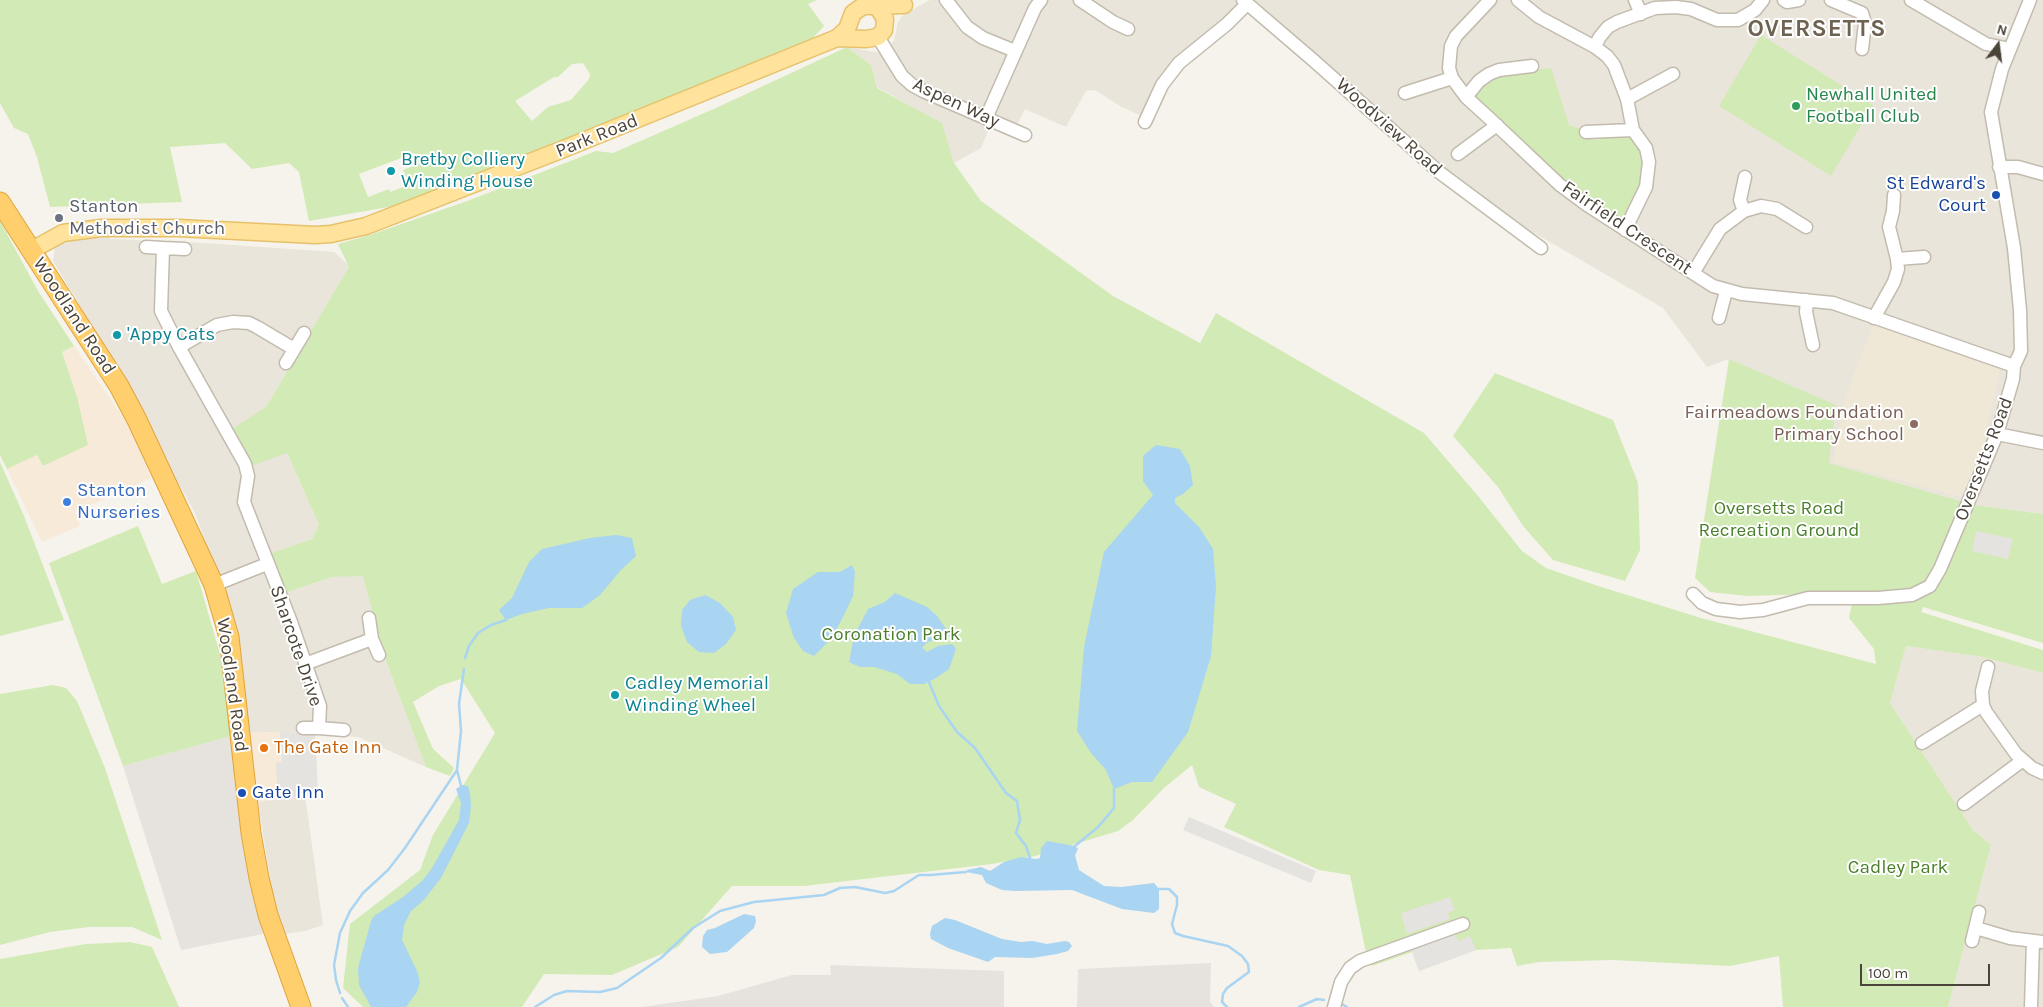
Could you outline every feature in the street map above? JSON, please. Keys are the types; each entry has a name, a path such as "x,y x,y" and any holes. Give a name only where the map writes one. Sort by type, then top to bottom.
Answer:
{"highway":[{"name":"Woodland Road","path":"0,202 118,386 137,420 214,585 229,637 259,878 268,915 301,1007"}],"main road":[{"name":"Park Road","path":"32,250 63,233 101,228 197,229 316,235 357,229 566,148 836,38 847,29 854,13 862,6 908,3"},
{"name":"Park Road","path":"836,38 872,39 908,3"},
{"path":"874,6 883,14 881,30"},
{"path":"851,19 853,30 861,38"}],"street":[{"path":"946,0 967,27 983,38 1015,51"},
{"path":"986,118 1035,8 1041,0"},
{"path":"1080,0 1113,22 1128,29"},
{"path":"1405,93 1452,78 1449,68 1451,46 1456,36 1490,0"},
{"path":"1518,0 1539,16 1595,47 1607,56 1614,65 1627,99 1633,130 1646,148 1649,173 1646,187 1625,230"},
{"path":"1635,0 1641,14"},
{"path":"1595,47 1599,38 1608,27 1655,8 1676,7 1690,9 1716,20 1738,20 1755,10 1763,0"},
{"path":"1784,0 1787,2 1799,0"},
{"path":"1831,0 1868,11 1862,49"},
{"path":"1911,0 1986,44 2010,49"},
{"name":"Oversetts Road","path":"1693,594 1702,603 1716,609 1740,612 1763,610 1808,598 1912,596 1930,586 1940,570 1997,434 2013,378 2014,366 2021,351 2020,310 2014,248 1991,112 1996,87 2030,0"},
{"path":"1145,122 1162,85 1179,63 1227,24 1245,2"},
{"name":"Woodview Road","path":"1245,2 1439,172 1541,248"},
{"name":"Aspen Way","path":"881,30 902,76 912,85 1025,135"},
{"path":"1466,97 1489,74 1499,70 1532,66"},
{"path":"1627,99 1673,74"},
{"name":"Fairfield Crescent","path":"1452,78 1466,97 1560,185 1587,205 1713,286 1726,291 1833,303 2014,366"},
{"path":"1458,154 1497,125"},
{"path":"1586,132 1633,130"},
{"path":"1999,167 2018,167 2043,174"},
{"path":"1744,211 1740,200 1745,177"},
{"path":"1874,318 1894,282 1898,269 1889,227 1894,195"},
{"path":"1693,273 1720,229 1744,211 1762,206 1777,209 1806,227"},
{"path":"146,247 185,249"},
{"name":"Sharcote Drive","path":"163,248 161,311 179,347 245,464 248,481 244,502 320,706 319,728"},
{"path":"1897,259 1924,257"},
{"path":"1719,318 1726,291"},
{"path":"1807,300 1806,312 1813,345"},
{"path":"179,347 217,325 234,322 249,323 294,349"},
{"path":"286,364 304,333"},
{"path":"1997,434 2043,443"},
{"path":"214,585 267,564"},
{"path":"369,618 372,639 379,654"},
{"path":"305,664 372,639"},
{"path":"1988,667 1982,691 1983,704 2016,754 2032,768 2043,773"},
{"path":"1922,744 1983,704"},
{"name":"Sharcote Drive","path":"303,728 344,730"},
{"path":"1964,804 2023,760"},
{"path":"1972,941 1979,912"},
{"path":"1334,1007 1341,982 1350,968 1360,960 1463,924"},
{"path":"1976,928 2010,938 2038,941 2031,1007"}],"shaded area":[{"path":"930,0 2043,0 2043,514 1974,505 1829,463 1729,359 1707,367 1663,308 1531,231 1444,171 1255,2 1162,79 1146,118 1120,106 1095,90 1086,91 1066,127 1025,109 1012,135 990,126 981,148 954,163 941,123 877,87 871,65 847,47 880,53 894,41 898,22 903,15"},
{"path":"108,231 110,239 188,242 334,252 350,266 266,407 319,525 312,539 270,554 285,593 332,577 363,575 383,653 426,767 358,737 280,732 247,733 242,660 228,605 195,513 173,474 147,418 53,261 55,245 62,239"},
{"name":"Fairmeadows Foundation Primary School","path":"1874,322 2000,369 1983,447 1961,497 1833,462 1844,401"},
{"name":"Stanton Nurseries","path":"74,346 131,429 151,478 75,512 80,526 42,542 7,469 37,455 43,466 77,397 62,352"},
{"path":"1976,531 2013,539 2008,559 1972,551"},
{"path":"1906,646 1983,657 2043,673 2043,1007 1948,1007 1991,845 1973,830 1890,703"},
{"name":"The Gate Inn","path":"280,732 315,733 318,794 278,799 276,763 282,762"},
{"path":"247,733 315,733 318,794 258,802"},
{"path":"231,736 250,875 263,934 181,950 123,766"},
{"path":"305,795 323,925 305,931 284,934 274,903 258,802"},
{"path":"1189,817 1316,871 1311,883 1183,830"},
{"path":"1450,897 1455,910 1448,912 1450,919 1407,934 1401,913"},
{"path":"1455,935 1459,941 1470,936 1476,950 1419,971 1411,948"},
{"path":"1211,963 1210,1002 1214,1007 1077,1007 1078,969"},
{"path":"830,965 1004,971 1004,1007 642,1007 718,996 792,975 831,975"}],"green space":[{"path":"0,0 817,0 808,4 824,26 811,40 400,205 309,221 299,172 289,163 252,169 225,143 170,147 182,202 50,207 37,157 28,134 14,128 0,103","holes":["583,63 590,74 589,79 571,100 548,107 532,121 515,101 554,77 558,77 572,64","414,153 419,164 403,170 409,185 390,192 389,189 368,197 359,174"]},
{"name":"Newhall United Football Club","path":"1761,35 1873,105 1831,176 1719,106"},
{"path":"847,47 871,65 877,88 942,123 954,163 981,201 1113,296 1200,343 1216,313 1424,433 1522,551 1546,568 1701,618 1876,664 1874,649 1849,618 1854,593 1747,596 1710,592 1695,578 1729,359 1836,405 1829,463 1974,505 2043,514 2043,643 1923,607 1921,612 2043,650 2043,673 1983,657 1906,646 1890,703 1973,830 1991,845 1948,1007 1783,1007 1779,956 1730,966 1613,960 1539,962 1517,966 1511,948 1476,950 1419,971 1412,952 1372,966 1365,948 1350,875 1319,870 1224,827 1236,804 1199,787 1192,765 1164,788 1133,820 1118,831 1035,856 992,864 804,886 732,886 678,947 612,975 544,974 522,1007 363,1007 343,988 350,924 420,870 433,835 495,733 461,679 439,686 413,702 433,749 454,768 450,776 426,767 383,653 363,576 332,577 285,593 269,554 312,539 319,525 287,453 251,466 232,429 266,407 349,267 338,244 373,234 470,200 596,151 613,153 716,108"},
{"path":"1551,68 1569,125 1580,129 1582,138 1599,140 1601,134 1633,135 1644,158 1643,185 1627,216 1618,219 1569,187 1471,94 1501,73"},
{"path":"0,221 38,291 74,346 62,352 77,397 88,445 43,466 37,455 7,469 0,455"},
{"path":"1495,373 1613,420 1638,483 1640,550 1625,581 1553,560 1523,526 1498,487 1453,436"},
{"path":"0,462 24,516 64,620 0,636"},
{"path":"138,526 162,584 196,571 220,654 231,736 123,766 49,563"},
{"path":"53,685 66,688 77,701 105,768 162,940 132,927 89,927 50,932 0,945 0,694"},
{"path":"130,942 152,947 179,1007 0,1007 0,959 86,944"}],"water":[{"path":"1156,445 1180,449 1190,466 1193,485 1175,498 1175,503 1199,527 1213,549 1216,586 1211,656 1188,732 1152,782 1132,782 1114,789 1106,770 1091,753 1077,731 1084,647 1104,552 1153,495 1143,481 1143,456"},
{"path":"616,535 632,538 636,556 621,570 600,595 582,608 549,608 506,620 499,610 512,598 529,562 542,549 590,538"},
{"path":"852,565 855,572 853,596 842,619 830,640 814,656 803,651 794,638 786,613 793,589 818,572 840,572"},
{"path":"895,593 927,607 937,616 951,636 941,637 928,642 922,647 927,652 938,646 952,644 956,649 949,669 924,684 910,684 897,674 874,667 860,667 849,662 854,636 868,609 885,602"},
{"path":"705,595 720,603 733,617 736,630 726,644 714,653 699,652 687,642 681,626 682,610 690,600"},
{"path":"462,785 468,786 470,793 469,823 441,878 423,901 411,911 404,925 402,940 417,971 420,982 417,992 406,1007 371,1007 359,985 358,968 371,921 374,916 403,897 423,880 432,868 459,820 461,803 456,789"},
{"path":"1047,841 1075,846 1078,849 1075,855 1079,870 1104,886 1121,887 1154,883 1159,889 1159,909 1154,913 1122,909 1072,890 1002,890 986,883 982,875 966,872 967,870 981,867 990,871 1004,862 1021,857 1040,858 1041,848"},
{"path":"744,914 755,916 754,928 727,952 710,954 702,947 703,936 707,930"},
{"path":"945,918 955,920 1002,939 1047,944 1065,941 1069,942 1072,946 1068,951 1057,954 1032,958 995,957 988,962 948,948 931,939 932,926"}],"waterway":[{"path":"465,658 469,646 478,633 491,625 506,620"},
{"path":"340,993 334,965 340,933 350,911 363,893 388,870 405,848 457,770 461,731 459,704 464,669"},
{"path":"929,682 939,706 957,732 975,748 1006,793 1017,801 1020,820 1016,833 1026,846 1030,858"},
{"path":"457,770 461,786"},
{"path":"1075,846 1098,827 1114,808 1114,789"},
{"path":"535,1007 554,995 567,991 600,992 617,988 661,958 693,928 720,911 754,902 824,895 840,888 855,887 885,893 894,891 919,875 966,872"},
{"path":"1159,889 1169,889 1177,897 1172,924 1175,933 1228,946 1242,956 1248,964 1249,972 1227,988 1223,994 1222,1002 1227,1007"},
{"path":"342,998 348,1007"},
{"path":"1299,1007 1317,999 1324,1000"},
{"path":"1342,1004 1347,1007"}],"place":[{"name":"Newhall United Football Club","path":"1796,106"},
{"name":"Bretby Colliery Winding House","path":"391,171"},
{"name":"St Edward's Court","path":"1996,195"},
{"name":"Stanton Methodist Church","path":"59,218"},
{"name":"'Appy Cats","path":"117,335"},
{"name":"Fairmeadows Foundation Primary School","path":"1914,424"},
{"name":"Stanton Nurseries","path":"67,502"},
{"name":"Cadley Memorial Winding Wheel","path":"615,695"},
{"name":"The Gate Inn","path":"264,748"},
{"name":"Gate Inn","path":"242,793"}],"district":[{"name":"OVERSETTS","path":"1817,29"}],"park label":[{"name":"Oversetts Road Recreation Ground","path":"1779,520"},
{"name":"Coronation Park","path":"891,635"},
{"name":"Cadley Park","path":"1898,868"}]}
